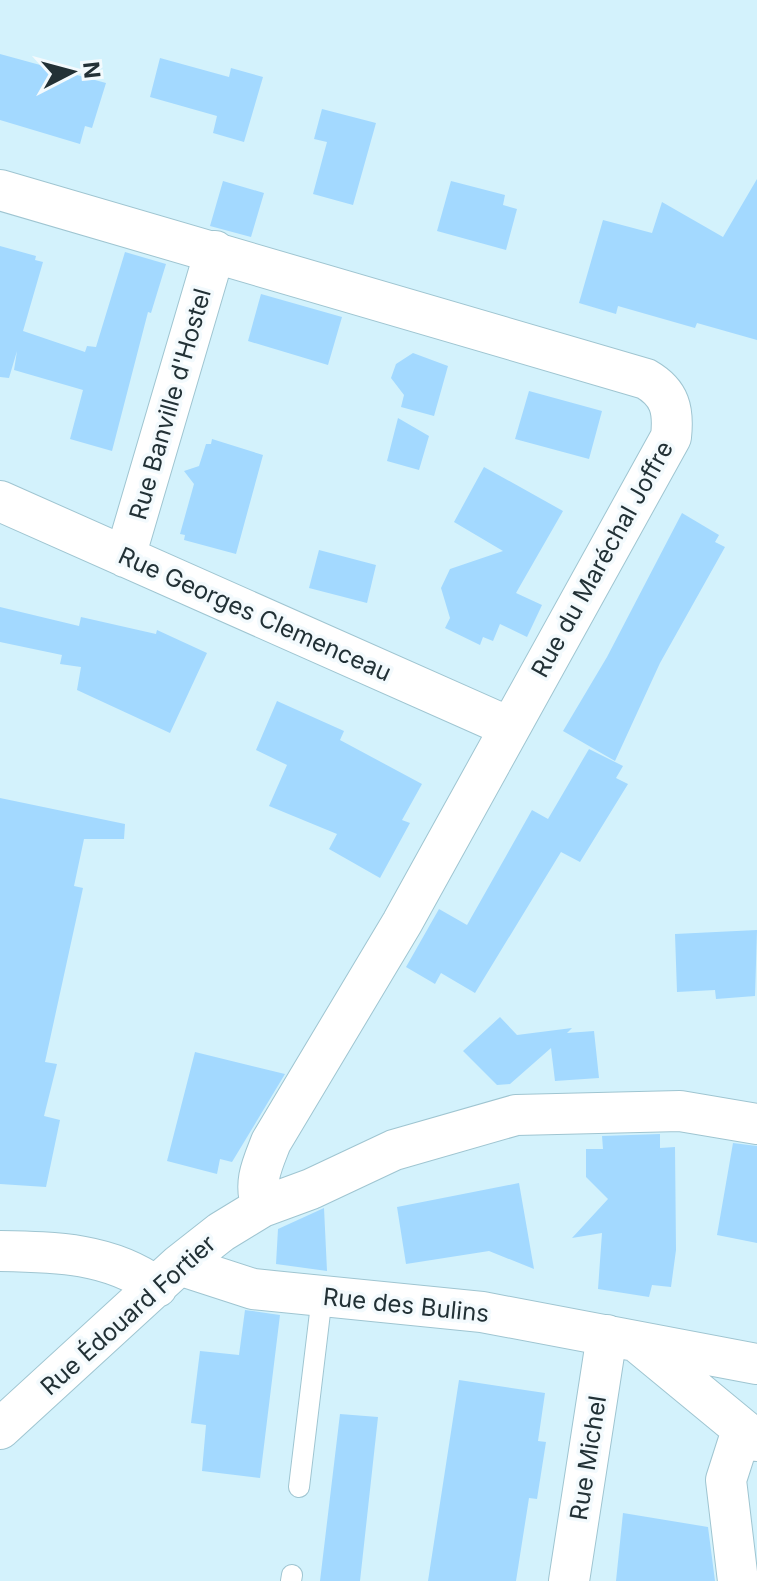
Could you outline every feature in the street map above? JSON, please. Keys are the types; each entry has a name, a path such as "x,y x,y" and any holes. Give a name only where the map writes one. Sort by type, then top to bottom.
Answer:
{"street":[{"name":"Rue du Maréchal Joffre","path":"0,190 646,379 662,388 673,418 671,437 402,923 271,1142 256,1191 262,1207"},
{"name":"Rue Banville d'Hostel","path":"125,557 215,251"},
{"name":"Rue Georges Clemenceau","path":"0,501 509,727"},
{"name":"Rue Édouard Fortier","path":"0,1429 168,1276 221,1232 262,1207 311,1189 394,1150 516,1115 680,1111 757,1124"},
{"name":"Rue des Bulins","path":"0,1251 56,1252 111,1261 136,1272 253,1289 482,1312 742,1361 730,1411 750,1436"},
{"name":"Rue des Bulins","path":"621,1338 750,1436"},
{"name":"Rue Michel","path":"569,1581 621,1338"},
{"path":"738,1581 726,1480 750,1436"}],"lane":[{"path":"299,1487 322,1296"}],"building":[{"path":"0,54 106,83 92,128 85,126 80,144 0,120"},
{"path":"160,58 229,77 231,68 263,77 244,142 213,133 217,116 150,97"},
{"path":"322,109 376,123 353,205 313,194 327,142 314,139"},
{"path":"757,179 757,340 697,323 695,328 618,306 616,314 579,303 603,220 652,233 662,202 723,237"},
{"path":"223,181 264,193 251,237 210,226"},
{"path":"451,181 505,195 503,205 517,209 506,250 437,231"},
{"path":"0,246 36,256 35,260 43,262 23,331 85,352 87,346 96,347 125,252 166,264 151,313 148,312 112,451 70,439 83,390 14,370 17,351 9,378 0,377"},
{"path":"261,294 342,317 328,365 248,341"},
{"path":"413,353 448,366 434,416 401,407 404,395 391,378 396,364"},
{"path":"529,391 602,411 589,459 515,439"},
{"path":"398,418 429,436 419,470 387,461"},
{"path":"212,439 263,455 236,554 184,540 185,535 180,534 194,484 184,471 199,466 206,444 211,444"},
{"path":"484,467 563,511 516,593 542,605 527,637 500,624 493,641 483,637 480,645 445,628 450,618 441,588 450,569 503,551 454,522"},
{"path":"682,513 719,535 715,542 725,547 660,663 615,761 563,731 607,657"},
{"path":"319,550 376,565 367,603 309,588"},
{"path":"0,607 79,626 81,617 156,634 157,630 207,653 170,733 77,690 81,667 60,664 62,655 0,642"},
{"path":"277,701 344,731 340,740 422,784 402,820 410,823 380,878 329,849 337,834 269,806 287,765 256,750"},
{"path":"589,749 623,766 616,778 628,784 580,862 561,852 475,993 441,973 435,984 406,967 439,909 467,925 532,810 548,819"},
{"path":"0,798 125,824 124,839 84,839 74,886 83,888 45,1062 57,1064 44,1116 60,1120 46,1187 0,1184"},
{"path":"757,930 755,996 716,999 715,990 677,992 675,934"},
{"path":"500,1017 517,1035 572,1028 567,1033 594,1031 599,1078 555,1081 551,1048 510,1084 497,1085 463,1051"},
{"path":"195,1052 285,1074 232,1162 220,1159 217,1174 167,1161"},
{"path":"660,1134 660,1148 675,1147 676,1250 671,1287 652,1285 649,1297 598,1289 602,1233 572,1238 608,1199 586,1177 586,1149 603,1149 602,1136"},
{"path":"733,1143 757,1146 757,1243 717,1235"},
{"path":"519,1183 534,1269 489,1251 406,1264 397,1207"},
{"path":"324,1208 327,1271 276,1264 278,1229"},
{"path":"245,1310 280,1315 260,1478 202,1471 206,1425 191,1423 200,1351 239,1355"},
{"path":"459,1380 545,1393 538,1441 546,1442 537,1499 529,1498 516,1581 428,1581"},
{"path":"340,1414 378,1417 360,1581 320,1581"},
{"path":"623,1513 708,1527 715,1581 616,1581"}]}
